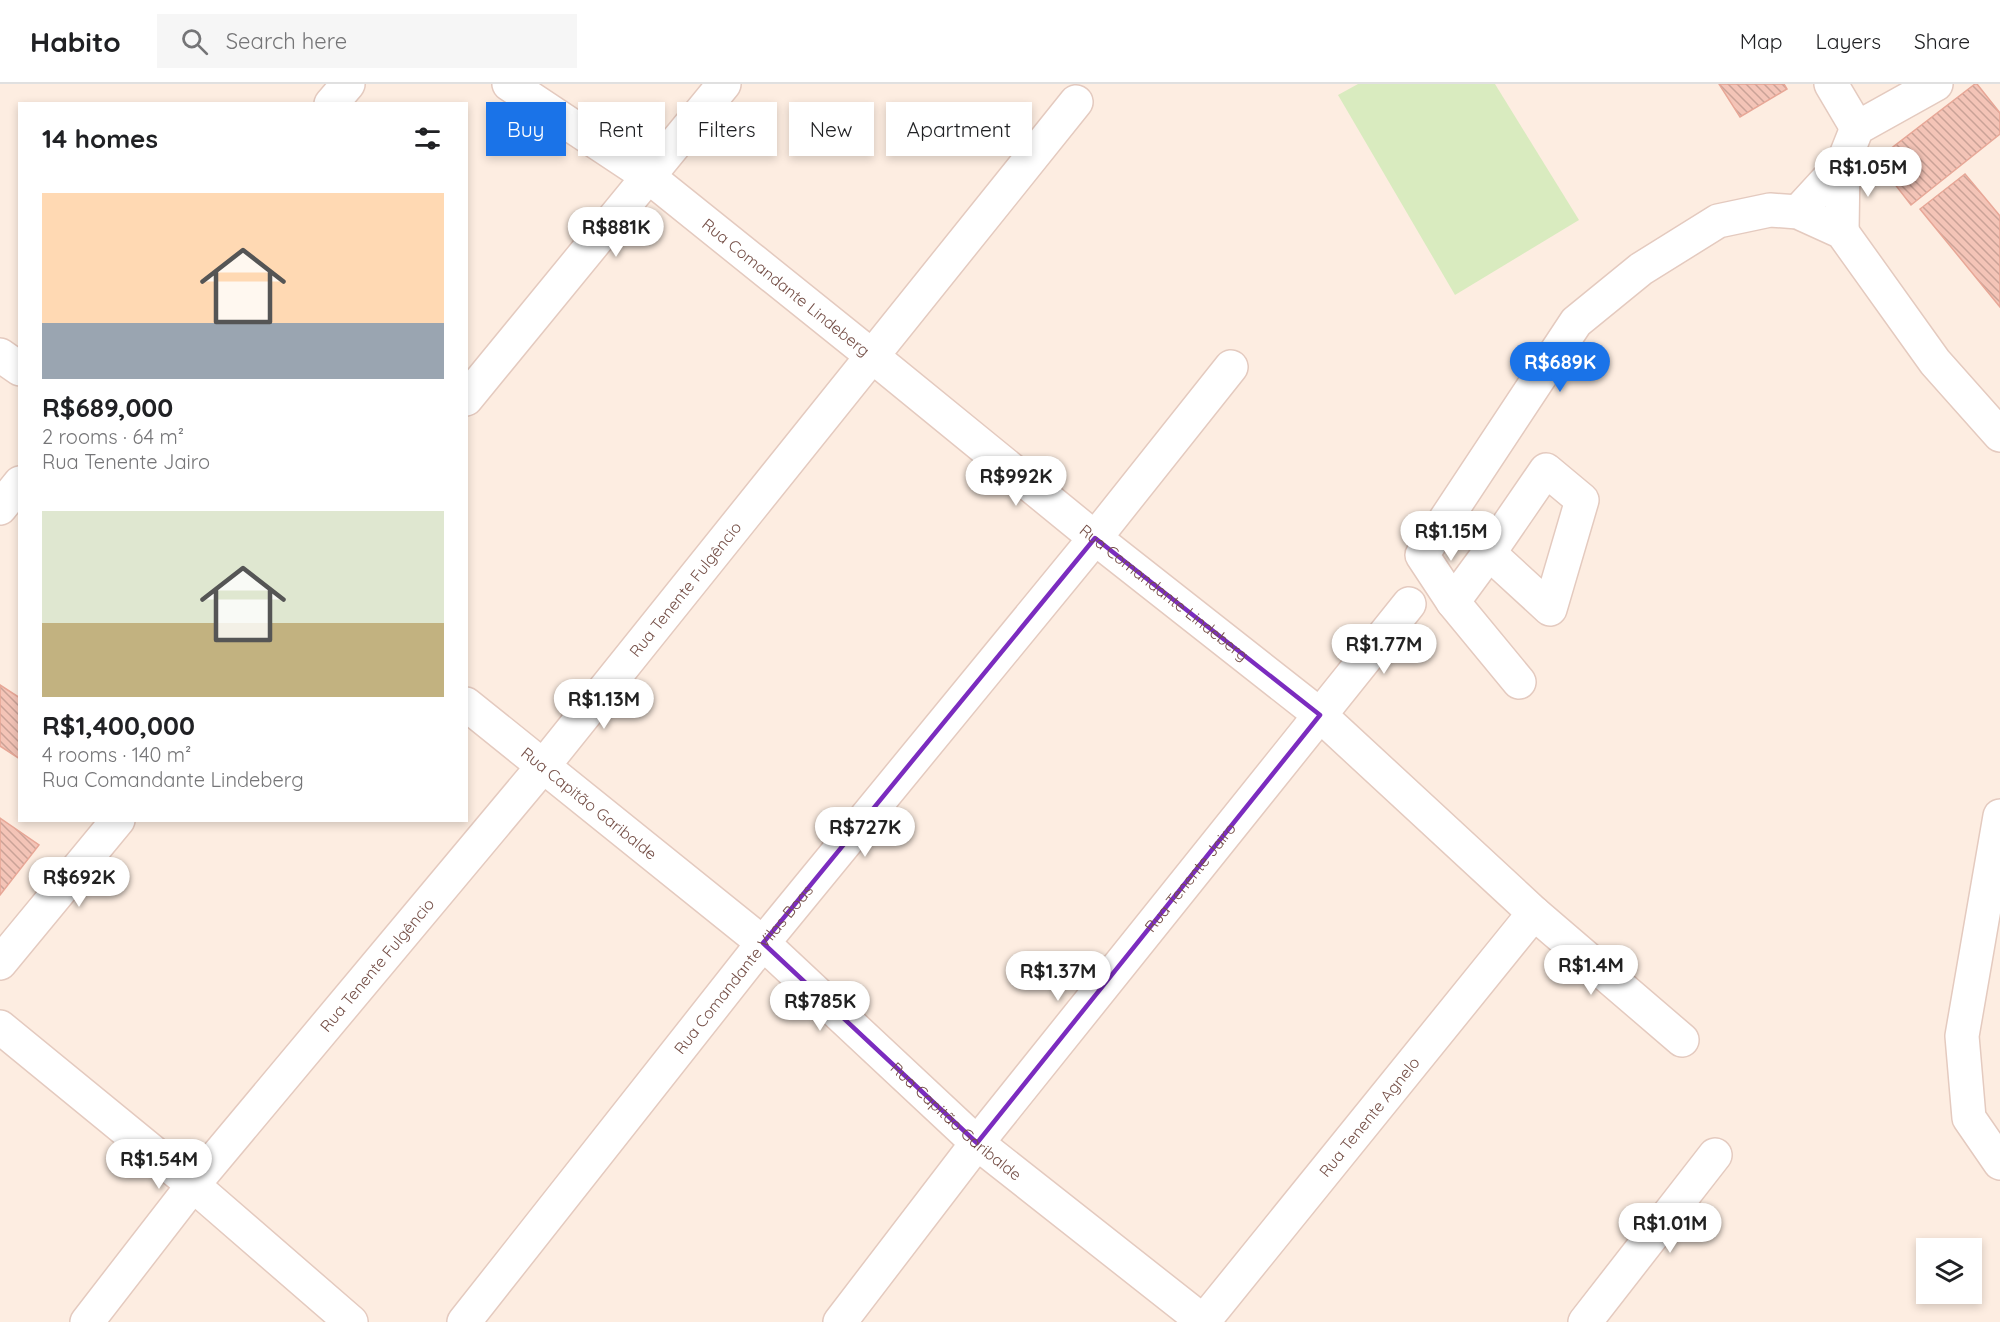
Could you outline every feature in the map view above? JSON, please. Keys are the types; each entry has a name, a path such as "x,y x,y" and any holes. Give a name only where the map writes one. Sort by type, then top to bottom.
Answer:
{"street":[{"path":"334,102 348,84"},
{"name":"Rua Comandante Lindeberg","path":"509,84 649,177 1095,538 1320,715 1534,913 1682,1040"},
{"path":"468,397 724,84"},
{"path":"1831,84 1857,128"},
{"path":"1798,212 1843,163 1857,128 1936,84"},
{"name":"Rua Tenente Fulgêncio","path":"87,1322 193,1185 544,765 1076,102"},
{"path":"1842,232 1843,163"},
{"path":"1519,682 1453,602 1422,555 1576,322 1641,269 1718,221 1770,210 1798,212 1842,232 1935,362 2000,435"},
{"path":"0,355 18,368"},
{"name":"Rua Comandante Vilas Boas","path":"464,1322 763,943 1095,538 1231,367"},
{"path":"0,508 18,486"},
{"path":"1453,602 1489,553"},
{"name":"Rua Tenente Jairo","path":"840,1322 977,1143 1408,604"},
{"name":"Rua Capitão Garibalde","path":"468,706 763,943 977,1143 1203,1322"},
{"path":"2000,816 1962,1036 1969,1118 2000,1162"},
{"path":"0,963 116,822"},
{"name":"Rua Tenente Agnelo","path":"1203,1322 1534,913"},
{"path":"0,1027 193,1185 351,1322"},
{"path":"1585,1322 1715,1155"}],"highlighted area":[{"path":"1095,538 1320,715 977,1143 763,943"}],"green space":[{"path":"1358,84 1495,84 1579,220 1455,295 1338,95"}],"building":[{"path":"1719,84 1784,84 1787,89 1740,117"},
{"path":"1975,84 2000,113 2000,134 1911,205 1876,160"},
{"path":"1965,174 2000,216 2000,307 1920,209"},
{"path":"0,685 18,697 18,758 0,746"},
{"path":"0,818 39,845 0,895"}]}
